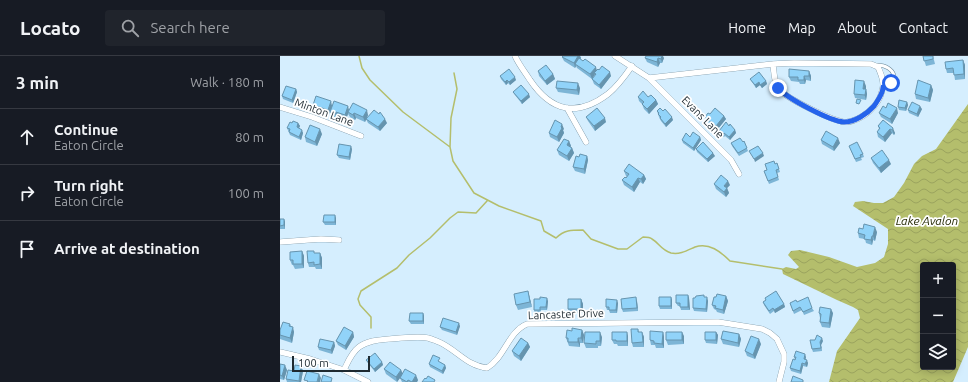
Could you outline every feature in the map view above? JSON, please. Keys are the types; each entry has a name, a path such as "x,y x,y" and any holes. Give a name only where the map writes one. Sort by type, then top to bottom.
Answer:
{"street":[{"path":"515,56 518,63 541,94 550,102 567,108 577,109 609,94 632,66"},
{"name":"Evans Lane","path":"615,56 649,78 731,160 738,174"},
{"path":"649,78 773,64 871,64 878,67 882,77 883,90 880,98 863,116 846,122 838,121 823,115 784,94 778,88 773,64"},
{"name":"Minton Lane","path":"280,107 312,117 360,136"},
{"path":"567,108 586,142"},
{"path":"280,242 321,239 339,240"},
{"name":"Lancaster Drive","path":"344,370 350,357 355,351 360,346 372,341 418,337 428,338 453,350 474,365 487,368 498,359 521,327 527,324 718,322 762,329 777,339 784,354 784,362 779,382"},
{"path":"280,352 310,359 344,370 368,382"}],"lane":[{"path":"876,66 886,66 893,71 894,75 891,83 888,86 883,87"}],"water":[{"name":"Lake Avalon","path":"968,104 968,347 953,382 829,382 837,351 860,318 858,310 783,274 782,269 786,267 796,269 799,267 788,255 791,251 800,250 829,257 857,267 875,263 884,257 888,244 888,229 853,206 855,202 863,201 883,203 894,197 904,183 914,164 922,156 936,149"}],"building":[{"path":"578,56 574,63 562,57"},
{"path":"646,56 662,56 661,59 658,58 657,62 645,58"},
{"path":"923,56 933,56 933,59 924,61"},
{"path":"579,58 583,61 585,59 596,67 590,74 575,64"},
{"path":"963,60 964,74 954,75 953,68 946,69 945,62"},
{"path":"546,65 553,74 545,81 538,71"},
{"path":"602,66 610,72 599,85 592,79 596,74 594,73"},
{"path":"509,69 515,77 509,82 507,80 505,82 500,76"},
{"path":"789,69 809,71 809,76 804,76 804,80 798,80 798,77 789,77"},
{"path":"759,72 766,81 760,85 759,82 755,85 750,79"},
{"path":"855,80 864,81 863,89 866,89 865,95 854,94"},
{"path":"918,80 931,85 928,98 915,94"},
{"path":"557,81 578,83 577,90 556,88"},
{"path":"521,85 529,94 521,101 513,92"},
{"path":"286,86 296,89 292,100 282,96"},
{"path":"643,91 648,97 651,95 656,100 647,109 642,104 644,102 638,97"},
{"path":"316,96 331,101 328,110 313,105"},
{"path":"857,99 861,100 859,104 856,103"},
{"path":"899,100 907,102 905,108 898,107"},
{"path":"334,101 348,106 345,115 330,112"},
{"path":"912,102 920,106 917,114 908,110"},
{"path":"353,103 367,110 363,117 354,113 353,115 348,112"},
{"path":"888,103 897,108 890,119 879,113 883,106 886,108"},
{"path":"597,108 605,118 594,126 586,117"},
{"path":"660,108 663,111 665,109 672,117 665,124 657,111"},
{"path":"715,108 724,116 716,126 705,117"},
{"path":"374,110 379,114 380,112 385,119 378,127 366,119"},
{"path":"555,120 562,124 562,128 557,137 549,133"},
{"path":"883,120 893,128 892,130 890,129 883,137 877,132 880,128 878,126"},
{"path":"293,121 298,123 297,127 302,130 299,137 289,132 290,129 287,128 290,122 292,123"},
{"path":"726,122 735,130 729,137 719,131"},
{"path":"310,125 320,129 315,142 305,137"},
{"path":"826,131 838,138 833,147 821,140"},
{"path":"693,132 700,137 693,148 682,140 686,133 690,137"},
{"path":"740,138 743,142 744,141 747,148 738,153 731,143"},
{"path":"564,139 569,141 567,145 572,148 567,156 557,150"},
{"path":"703,142 713,153 707,159 696,149"},
{"path":"857,142 863,154 860,155 861,157 855,159 849,146"},
{"path":"339,144 351,146 349,157 337,155"},
{"path":"758,146 763,153 754,159 749,151"},
{"path":"882,150 889,160 879,168 871,158"},
{"path":"580,154 587,156 584,169 573,167 576,156 579,157"},
{"path":"774,161 775,164 777,163 779,169 776,170 778,177 768,181 764,171 767,170 765,164"},
{"path":"629,164 644,175 641,179 638,178 632,187 622,180 629,174 624,171"},
{"path":"721,175 728,181 724,186 727,188 724,192 714,184"},
{"path":"324,215 335,215 335,222 323,222"},
{"path":"280,219 284,219 284,225 280,226"},
{"path":"864,224 875,227 871,240 864,239 865,235 858,233 859,228 863,229"},
{"path":"302,251 302,264 293,264 293,260 290,260 290,252"},
{"path":"307,251 320,253 320,264 314,265 314,262 308,263"},
{"path":"528,291 530,302 516,305 514,294"},
{"path":"776,291 784,304 774,310 773,308 769,311 763,302 766,300 765,298"},
{"path":"717,294 726,296 723,310 715,308 716,306 712,305 714,297 716,297"},
{"path":"676,295 688,295 688,307 680,307 680,303 676,303"},
{"path":"704,295 704,297 707,297 706,309 693,308 693,298"},
{"path":"540,297 547,298 546,307 540,307 540,310 534,310 534,299 540,299"},
{"path":"636,297 637,308 622,309 621,299"},
{"path":"659,297 671,297 671,306 659,306"},
{"path":"808,297 812,308 803,312 800,307 793,311 790,303 796,300 797,302"},
{"path":"568,299 581,299 581,309 568,309"},
{"path":"606,299 617,300 616,310 609,310 609,307 606,307"},
{"path":"820,307 831,309 829,323 820,322"},
{"path":"410,313 423,313 423,321 409,321"},
{"path":"443,318 459,323 456,332 440,327"},
{"path":"283,322 290,324 289,326 293,327 290,338 280,335"},
{"path":"344,327 353,332 345,346 336,341"},
{"path":"572,328 582,330 581,338 578,338 578,342 568,342 568,338 566,338 567,330 572,331"},
{"path":"631,329 638,329 638,332 642,332 643,342 632,343"},
{"path":"650,331 663,332 662,344 654,343 654,341 650,340"},
{"path":"723,331 739,334 738,343 721,339"},
{"path":"585,332 600,332 600,341 596,341 596,344 584,343"},
{"path":"612,332 627,332 627,341 612,340"},
{"path":"666,332 682,332 682,340 666,340"},
{"path":"705,332 716,332 716,340 705,340"},
{"path":"817,335 822,338 820,342 821,348 812,349 810,340 815,340"},
{"path":"751,336 759,339 753,355 745,351"},
{"path":"521,338 528,343 519,356 512,351"},
{"path":"320,339 334,342 331,350 318,347"},
{"path":"796,351 805,354 804,359 807,360 805,364 802,363 800,371 790,368 793,359 795,360 796,357 794,357"},
{"path":"375,353 382,362 374,369 366,360"},
{"path":"433,355 440,358 438,361 445,365 442,371 429,364"},
{"path":"390,362 401,370 396,377 384,369"},
{"path":"280,364 285,365 282,376 280,375"},
{"path":"295,365 301,366 299,381 286,379 288,370 294,371"},
{"path":"405,369 416,375 412,382 408,380 407,382 400,378"},
{"path":"307,371 319,374 317,382 307,382 308,381 304,380"},
{"path":"323,375 332,378 331,382 321,382"},
{"path":"428,376 435,380 434,382 422,382 425,378 426,379"},
{"path":"793,376 803,380 803,382 791,382"}],"waterway":[{"path":"359,56 362,68 370,80 403,112 450,147 453,161 474,193 499,206 541,221 544,231 556,238 562,233 568,231 583,230 591,239 618,249 627,249 643,237 648,237 671,253 681,253 695,247 705,246 719,251 730,261 782,269"},
{"path":"450,147 451,118 457,89 454,73"},
{"path":"371,328 371,317 360,305 358,299 361,291 397,268 409,255 458,212 476,213 487,201"}],"route":[{"path":"778,88 784,94 797,102 823,115 838,121 846,122 863,116 880,98 883,87 888,86 891,83"}]}
